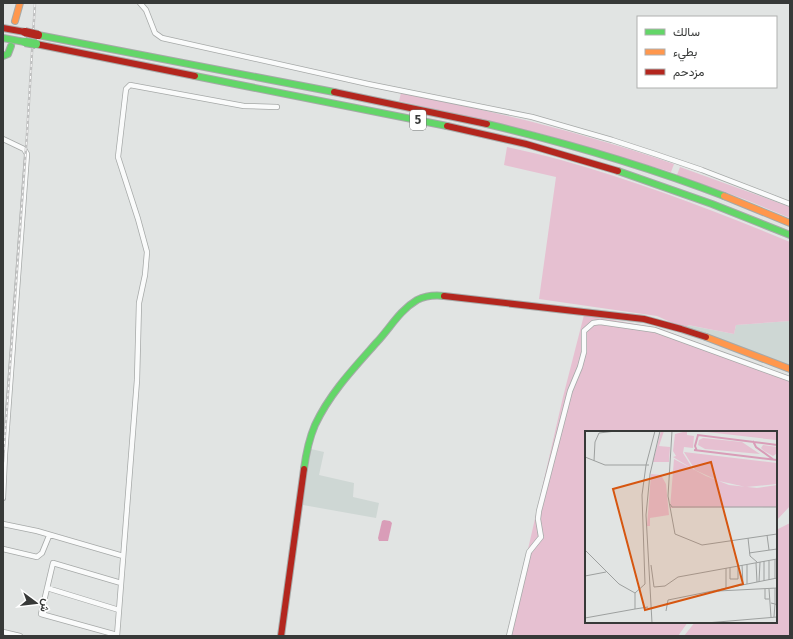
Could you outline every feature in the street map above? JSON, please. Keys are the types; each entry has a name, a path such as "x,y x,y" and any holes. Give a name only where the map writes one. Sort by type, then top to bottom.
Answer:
{"main road":[{"path":"15,21 20,3"},
{"name":"5","path":"3,28 341,93 581,148 665,174 728,197 790,223"},
{"name":"5","path":"3,38 431,122 513,141 579,159 664,187 724,208 790,235"},
{"path":"3,56 9,54 11,46"},
{"path":"281,636 304,465 317,420 327,402 344,379 402,313 425,297 462,297 644,319 712,340 790,369"}],"street":[{"path":"140,3 146,10 155,33 162,38 368,84 532,117 656,154 790,204"},
{"path":"121,583 53,563 41,614 117,636 137,380 139,303 145,275 147,252 118,157 126,89 130,85 244,106 276,107"},
{"path":"3,139 24,148 26,154 3,498"},
{"path":"509,636 529,552 541,537 538,519 539,511 570,391 584,352 583,335 587,327 592,323 600,322 655,330 790,379"},
{"path":"3,524 31,529 49,536 123,556"},
{"path":"3,549 35,557 39,556 42,553 49,536"},
{"path":"47,588 119,610"},
{"path":"3,632 20,636"}],"shaded area":[{"path":"401,93 470,107 539,124 606,142 674,164 671,172 539,133 399,101"},
{"path":"507,147 561,160 648,187 734,219 790,242 790,321 736,325 734,334 688,325 686,329 657,316 539,299 556,177 504,165"},
{"path":"680,167 790,207 790,218 744,199 677,175"},
{"path":"584,315 658,328 790,377 790,506 777,520 777,431 585,431 585,623 687,623 678,636 508,636 563,397"},
{"path":"790,321 790,367 686,329 687,325 734,334 736,325"},
{"path":"311,449 324,452 319,475 354,483 353,497 379,503 376,518 303,505"},
{"path":"384,520 392,523 388,541 379,541 378,538 382,521"},
{"path":"790,523 790,636 684,636 694,623 777,623 777,530"}],"railway":[{"path":"3,462 35,3"}],"traffic: fast":[{"path":"38,35 334,92"},
{"path":"3,38 25,42"},
{"path":"25,42 36,44"},
{"path":"3,56 8,54 11,46"},
{"path":"195,76 447,126"},
{"path":"487,124 606,156 724,196"},
{"path":"618,171 712,204 790,235"},
{"path":"304,469 308,447 315,425 321,413 343,381 405,309 417,300 427,297 444,296"}],"traffic: slow":[{"path":"15,21 20,3"},
{"path":"724,196 790,223"},
{"path":"706,337 790,369"}],"traffic: jam":[{"path":"3,28 25,32"},
{"path":"25,32 38,35"},
{"path":"36,44 195,76"},
{"path":"334,92 487,124"},
{"path":"447,126 526,144 618,171"},
{"path":"444,296 644,319 706,337"},
{"path":"281,636 304,469"}]}
